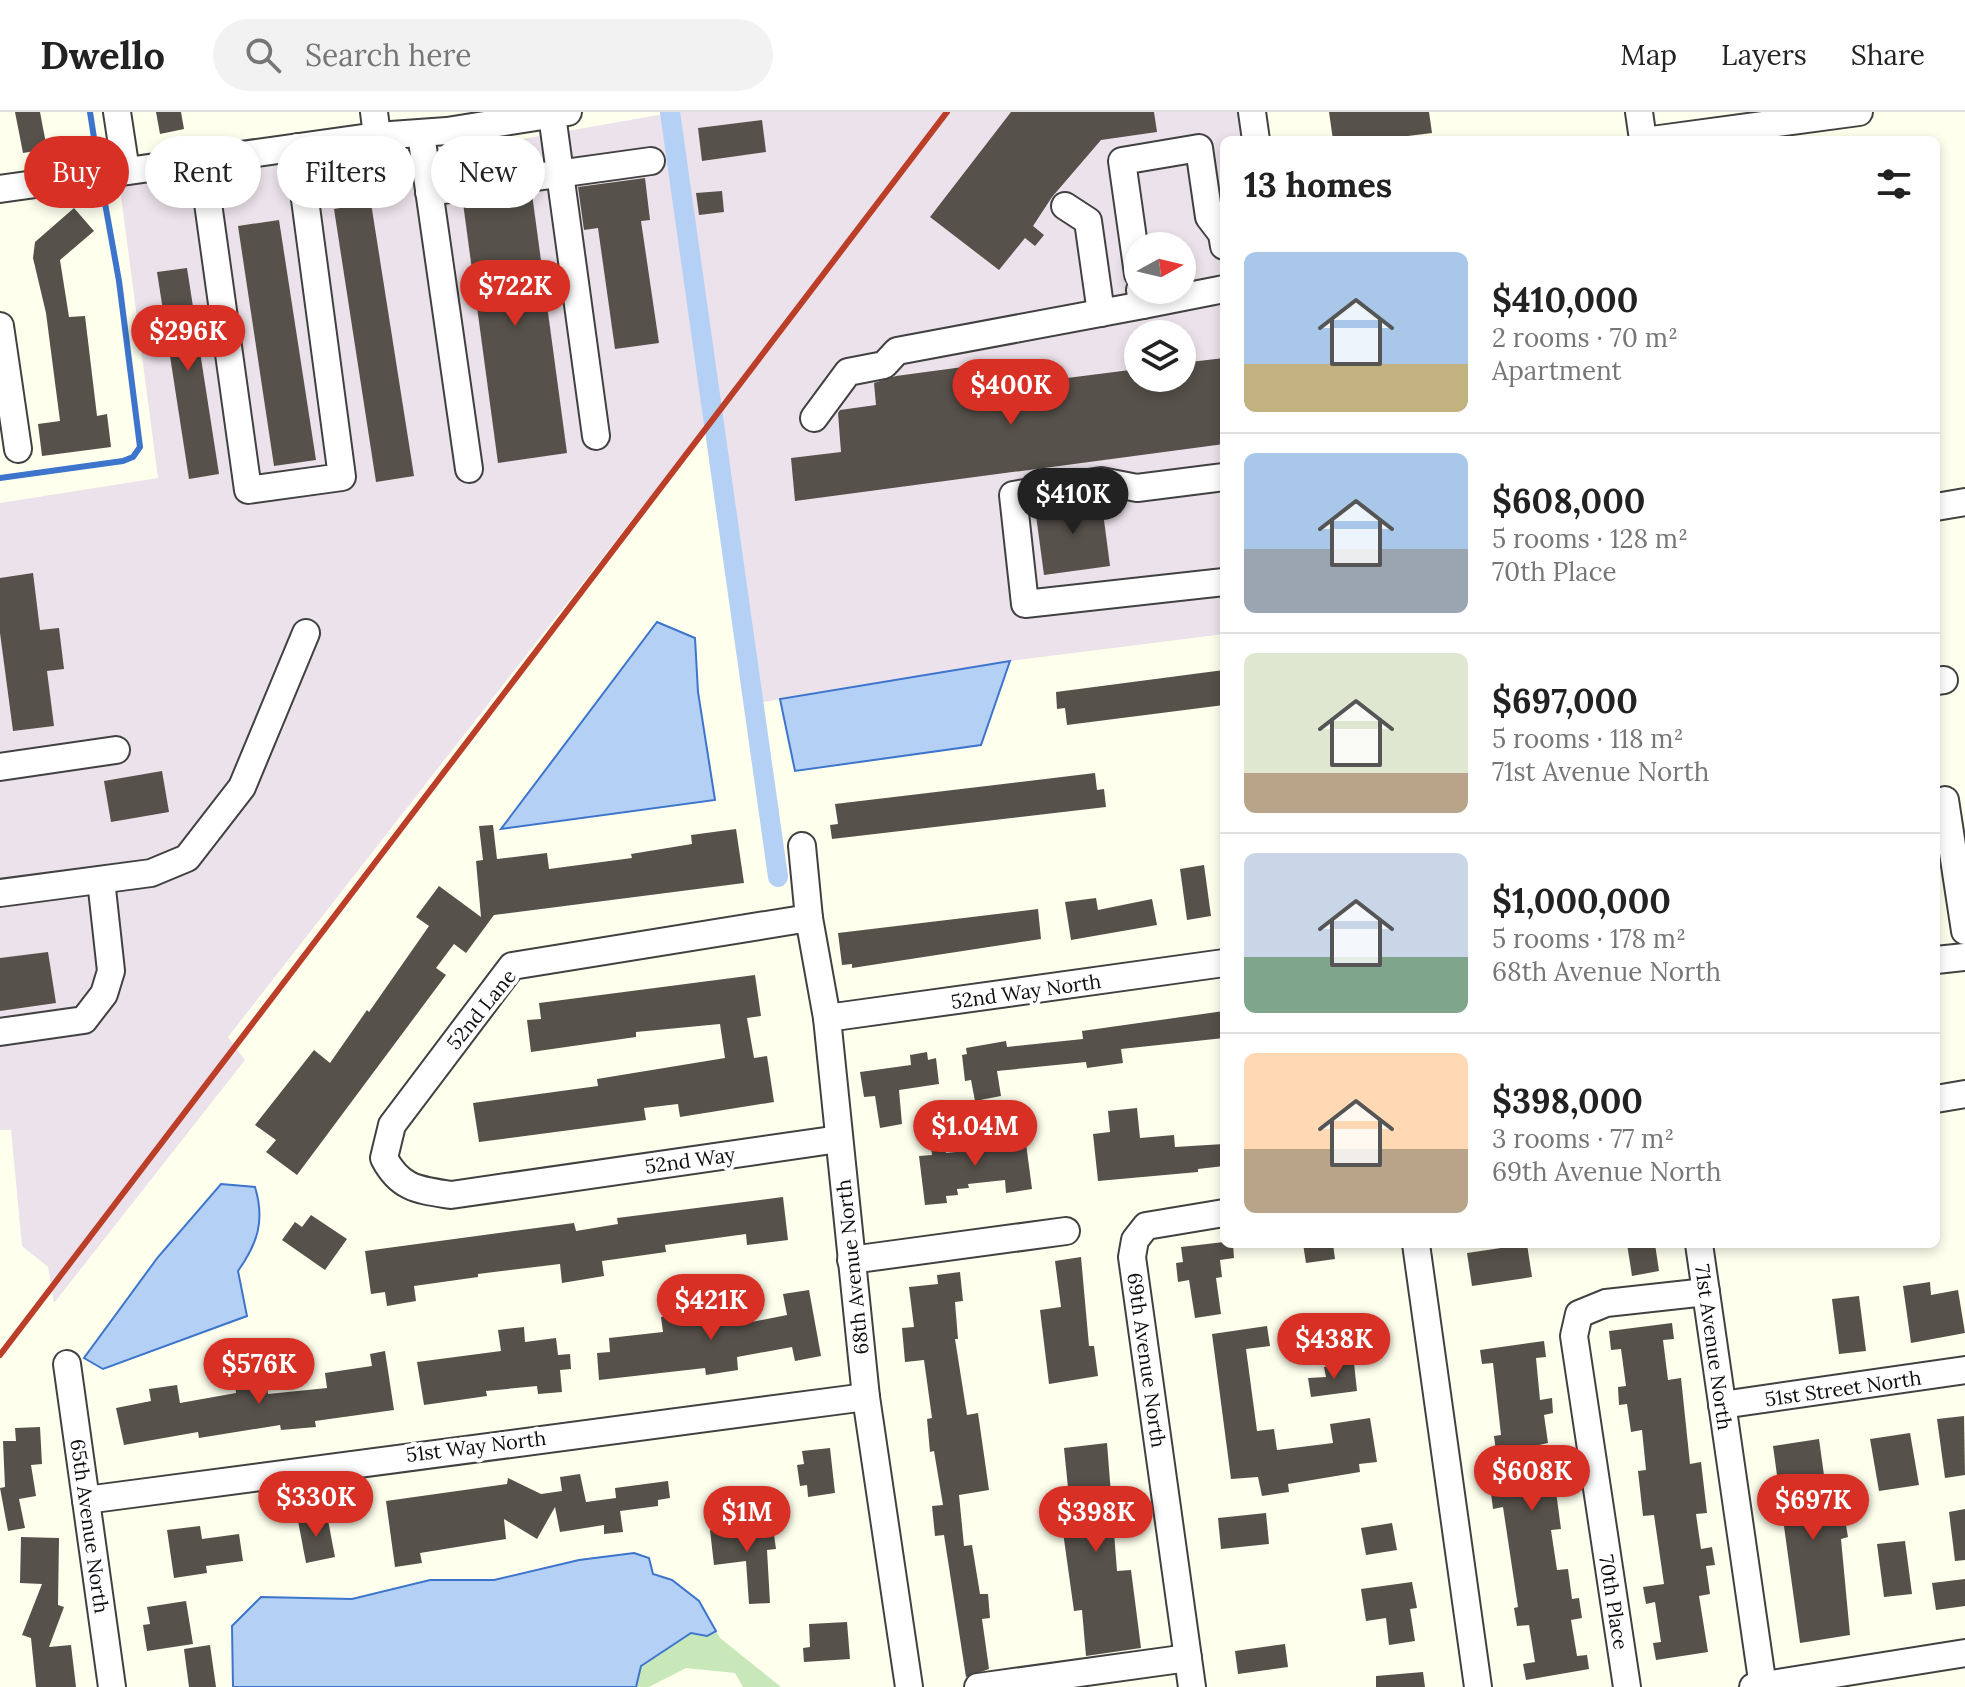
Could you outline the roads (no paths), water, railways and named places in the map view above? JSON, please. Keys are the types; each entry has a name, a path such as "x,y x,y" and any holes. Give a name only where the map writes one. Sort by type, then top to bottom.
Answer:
{"street":[{"path":"117,112 119,136"},
{"path":"1252,112 1255,136"},
{"path":"1639,112 1642,136"},
{"path":"1682,136 1859,112"},
{"path":"335,136 375,124 421,134 560,113 561,172 596,436"},
{"path":"421,134 469,469"},
{"path":"1132,232 1122,161 1199,148 1209,217 1220,231"},
{"path":"429,192 651,161"},
{"path":"0,189 24,186"},
{"path":"1065,206 1088,221 1101,313"},
{"path":"209,208 248,490 342,477 306,208"},
{"path":"1196,292 1220,289"},
{"path":"814,418 848,372 884,365 897,351 1101,313 1126,304"},
{"path":"0,326 18,449"},
{"path":"1220,478 1137,488 1101,481 1013,495 1025,604 1220,582"},
{"path":"1940,506 1965,502"},
{"path":"0,893 151,873 187,858 242,787 306,633"},
{"path":"0,767 116,750"},
{"path":"1945,800 1965,931"},
{"name":"68th Avenue North","path":"802,846 809,918 827,1018 866,1397 909,1687"},
{"path":"0,1032 84,1020 104,994 111,971 101,880"},
{"name":"52nd Lane","path":"540,1181 451,1195 422,1191 395,1178 384,1158 392,1125 512,966 809,918"},
{"path":"1940,960 1965,957"},
{"name":"52nd Way North","path":"827,1018 1220,964"},
{"name":"52nd Way","path":"540,1181 839,1139"},
{"name":"69th Avenue North","path":"1192,1687 1132,1257 1135,1240 1146,1226 1220,1214"},
{"path":"851,1260 1066,1231"},
{"path":"1417,1248 1478,1687"},
{"name":"71st Avenue North","path":"1700,1248 1760,1687"},
{"name":"70th Place","path":"1627,1687 1574,1336 1576,1325 1579,1314 1606,1303 1706,1292"},
{"name":"65th Avenue North","path":"67,1364 112,1687"},
{"name":"51st Street North","path":"1722,1405 1965,1370"},
{"name":"51st Way North","path":"86,1500 866,1397"},
{"path":"1760,1687 1822,1682 1965,1653"},
{"path":"978,1687 1188,1658"}],"water":[{"path":"657,622 695,638 698,692 715,800 501,829"},
{"path":"1010,661 981,745 795,771 780,699"},
{"path":"221,1184 255,1187 258,1199 258,1231 238,1271 247,1316 103,1369 84,1358 158,1257"},
{"path":"634,1553 649,1558 653,1574 672,1580 699,1601 716,1631 707,1636 691,1633 641,1666 636,1687 233,1687 232,1626 261,1597 352,1599 430,1580 494,1580 579,1560"}],"waterway":[{"path":"90,112 94,136"},
{"path":"670,112 778,877"},
{"path":"0,478 123,461 133,457 140,447 119,281 106,208"}],"railway":[{"path":"0,1355 947,112"}]}
